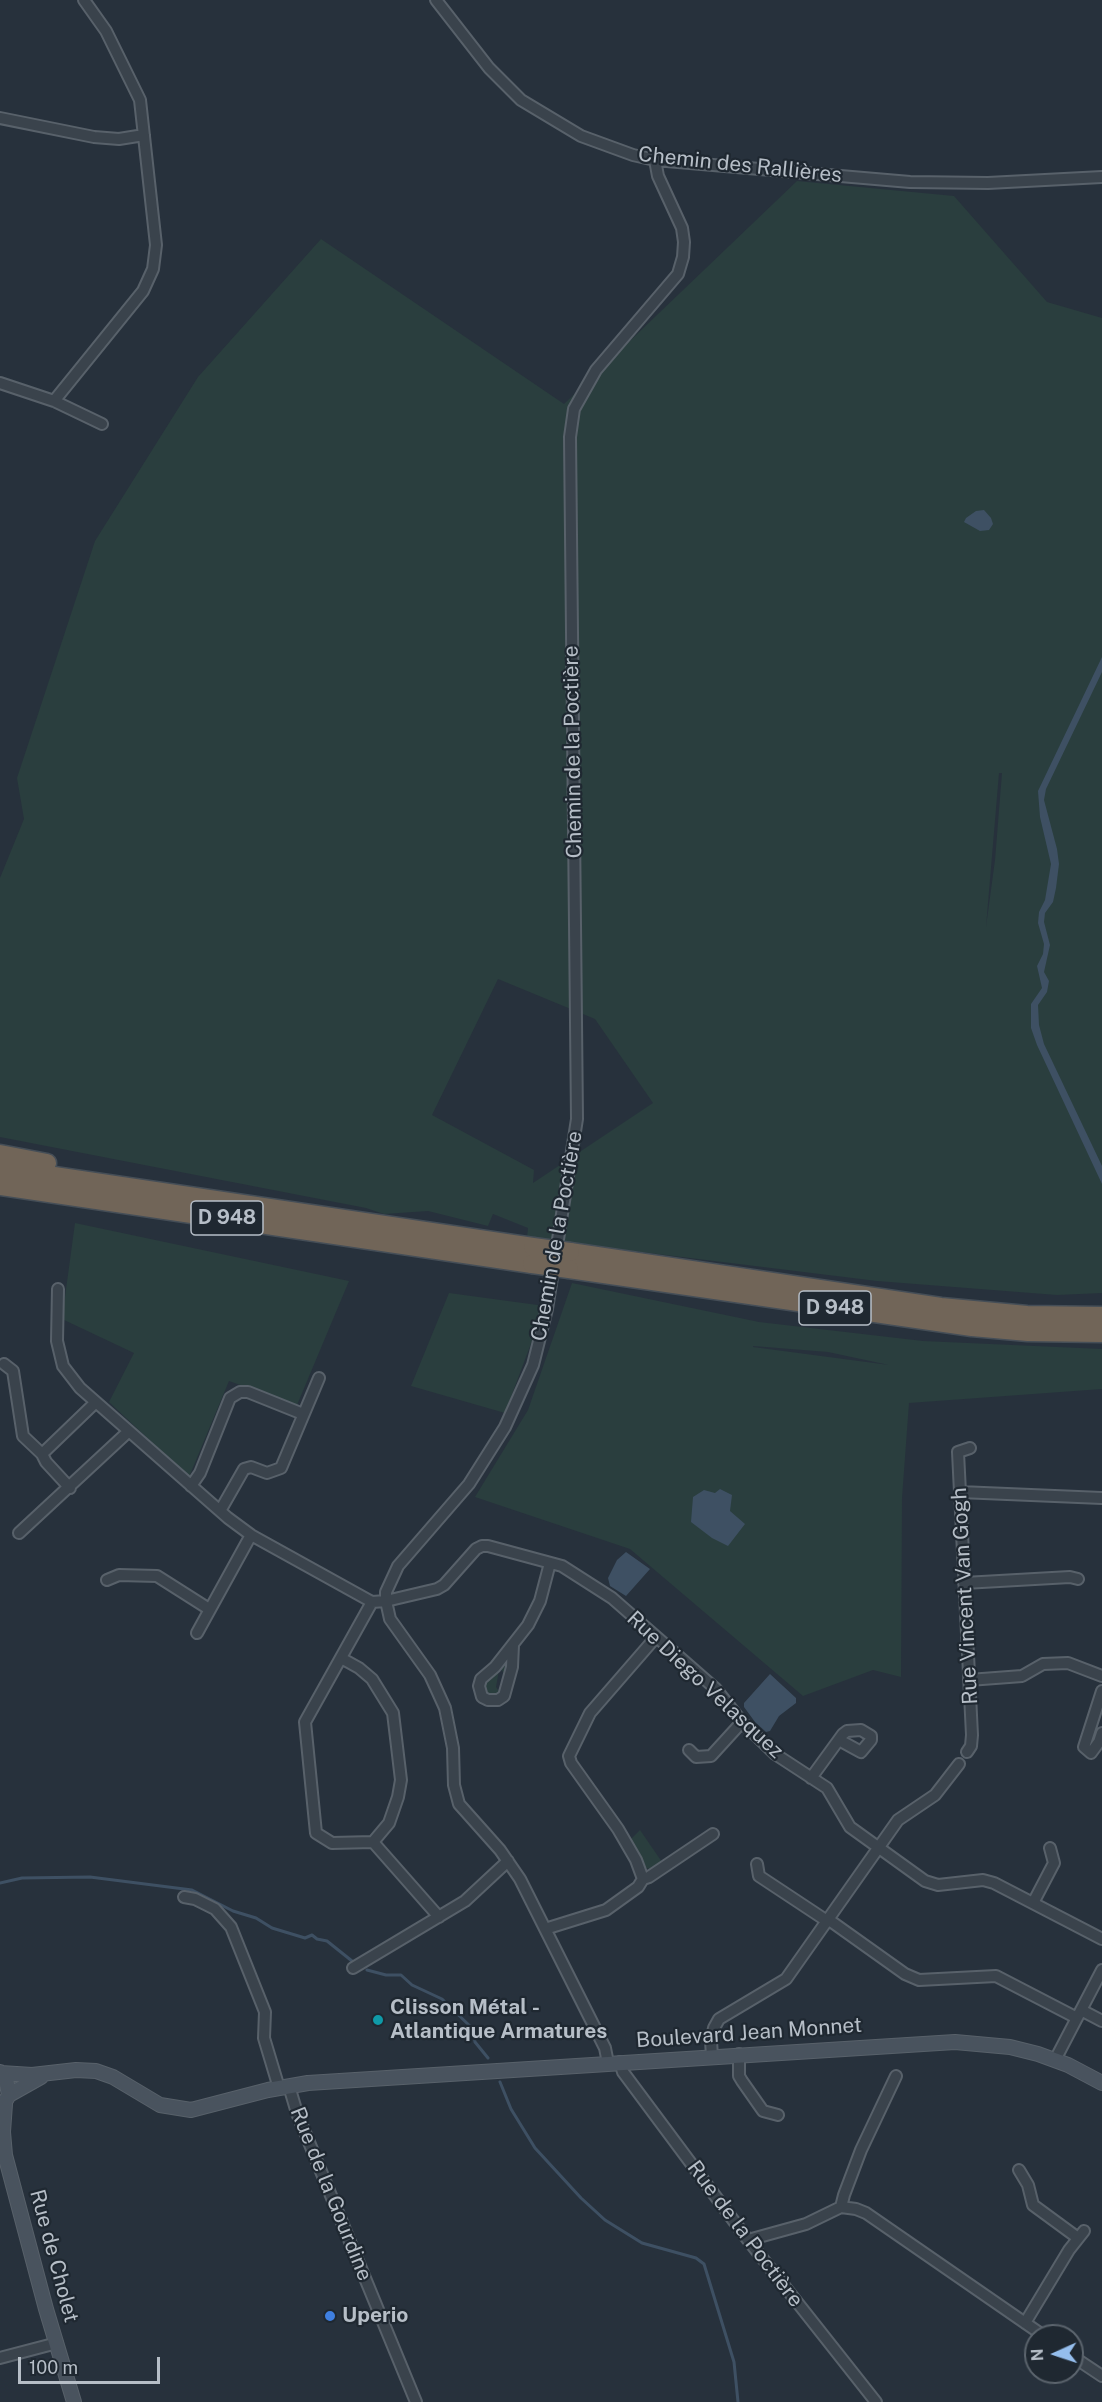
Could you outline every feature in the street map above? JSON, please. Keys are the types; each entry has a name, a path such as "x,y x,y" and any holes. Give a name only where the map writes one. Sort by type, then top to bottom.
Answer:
{"highway":[{"path":"0,1154 100,1172 186,1195"},
{"name":"D 948","path":"0,1168 186,1195 961,1326 1028,1332 1102,1333"},
{"name":"D 948","path":"0,1186 533,1255"},
{"path":"0,1196 69,1195"},
{"name":"D 948","path":"569,1261 941,1307 1027,1315 1102,1316"}],"main road":[{"name":"Boulevard Jean Monnet","path":"45,2075 76,2070 96,2071 113,2077 160,2105 181,2110 204,2108 284,2087 614,2062 955,2042 1010,2047 1056,2060 1102,2083"},
{"path":"1,2072 45,2075"},
{"path":"1,2072 9,2087 5,2103"},
{"path":"5,2103 45,2075"},
{"name":"Rue de Cholet","path":"5,2103 2,2150 74,2402"}],"street":[{"path":"54,401 143,291 153,269 156,244 140,100 106,31 84,0"},
{"name":"Chemin des Rallières","path":"436,0 489,68 521,100 581,136 633,155 655,160 949,183 1102,177"},
{"path":"0,118 94,137 119,139 144,135"},
{"name":"Chemin de la Poctière","path":"386,1601 386,1592 398,1566 469,1484 505,1427 527,1381 544,1329 577,1119 570,437 574,410 596,370 678,274 683,257 682,228 658,176 655,160"},
{"path":"0,383 54,401 102,424"},
{"path":"58,1289 57,1341 63,1366 80,1388 220,1511 251,1535 372,1602 386,1601"},
{"path":"4,1364 13,1371 23,1436 42,1454 46,1462 70,1488"},
{"path":"220,1511 244,1469 251,1467 267,1473 281,1468 319,1378"},
{"path":"191,1486 200,1473 230,1398 240,1392 248,1392 303,1414"},
{"path":"42,1454 96,1402"},
{"path":"19,1533 129,1431"},
{"name":"Rue Vincent Van Gogh","path":"967,1752 971,1746 972,1735 958,1452 970,1448"},
{"path":"960,1492 1102,1498"},
{"path":"197,1633 251,1535"},
{"name":"Rue Diego Velasquez","path":"386,1601 444,1585 482,1546 568,1569 612,1598 716,1689 742,1722 776,1754 827,1788 850,1827 925,1881 938,1885 982,1880 994,1883 1102,1939"},
{"path":"513,1645 512,1667 504,1696 498,1700 488,1700 482,1697 479,1686 482,1679 495,1667 528,1625 540,1601 550,1563"},
{"path":"107,1580 119,1575 157,1576 209,1609"},
{"path":"964,1583 1070,1577 1078,1580"},
{"name":"Rue de la Poctière","path":"386,1601 390,1619 430,1675 445,1708 453,1748 454,1785 459,1804 508,1861 520,1879 605,2048 748,2240 876,2402"},
{"path":"372,1602 305,1722 316,1833 332,1843 374,1842"},
{"path":"643,1879 636,1860 618,1829 571,1763 569,1756 590,1713 656,1637"},
{"path":"341,1658 359,1668 372,1679 393,1713 401,1780 398,1797 388,1823 374,1842"},
{"path":"969,1680 1022,1676 1043,1664 1068,1663 1102,1676"},
{"path":"1102,1691 1084,1747 1091,1753 1099,1742 1102,1732"},
{"path":"689,1750 696,1757 711,1756 742,1722"},
{"path":"811,1778 839,1740"},
{"path":"712,2056 711,2041 719,2019 786,1979 898,1820 935,1795 959,1764"},
{"path":"545,1929 606,1910 638,1887 643,1879 650,1877 713,1834"},
{"path":"374,1842 439,1917"},
{"path":"1033,1903 1054,1863 1050,1848"},
{"path":"353,1968 465,1901 508,1861"},
{"path":"757,1864 759,1876 905,1974 919,1980 996,1976 1079,2014 1102,2021"},
{"name":"Rue de la Gourdine","path":"184,1897 215,1908 231,1927 265,2012 264,2038 416,2402"},
{"path":"1056,2060 1102,1970"},
{"path":"739,2054 739,2076 742,2081 763,2111 778,2115"},
{"path":"841,2207 861,2150 896,2076"},
{"path":"748,2240 806,2224 841,2207 856,2209 866,2213 1025,2323 1081,2235 1033,2205 1028,2185 1020,2170"},
{"path":"0,2358 57,2343"},
{"path":"1084,2364 1102,2376"}],"green space":[{"path":"797,181 954,196 1047,302 1102,318 1102,1293 1057,1295 877,1281 527,1238 528,1228 493,1214 488,1226 428,1211 384,1214 366,1208 0,1137 0,878 24,819 17,778 95,541 198,377 321,239 564,404","holes":["999,773 1002,773 995,860 986,927","498,979 595,1019 653,1103 533,1183 534,1170 432,1115"]},
{"path":"75,1223 349,1281 297,1405 229,1381 189,1477 109,1402 134,1353 62,1319"},
{"path":"572,1283 759,1322 923,1341 1102,1349 1102,1389 909,1403 902,1498 901,1677 873,1670 803,1696 630,1549 475,1497 528,1410","holes":["753,1346 828,1352 889,1365"]},
{"path":"449,1293 545,1306 505,1413 411,1386"},
{"path":"504,1662 507,1665 505,1675 501,1669 499,1670 496,1687 500,1693 490,1696 485,1692 484,1681"},
{"path":"640,1830 662,1862 650,1869 643,1867 629,1841"}],"water":[{"path":"984,510 993,524 989,530 980,531 964,522 976,511"},
{"path":"1102,657 1102,672 1046,789 1044,800 1059,864 1053,902 1045,913 1044,922 1050,945 1044,972 1049,981 1047,992 1038,1005 1039,1025 1044,1044 1102,1166 1102,1184 1037,1045 1031,1028 1031,1004 1042,988 1037,966 1043,954 1044,944 1038,923 1039,912 1045,900 1051,864 1040,817 1038,791"},
{"path":"720,1489 732,1495 730,1511 745,1524 728,1546 712,1538 691,1522 693,1497 704,1490 715,1493"},
{"path":"626,1552 650,1569 626,1596 610,1586 608,1578 617,1560"},
{"path":"770,1674 796,1698 796,1703 779,1716 770,1731 766,1732 755,1722 744,1707 744,1703"}],"waterway":[{"path":"0,1883 22,1878 90,1877 192,1890 233,1911 256,1918 272,1928 305,1938 312,1935 317,1939 327,1941 352,1961"},
{"path":"367,1970 386,1975 401,1975 412,1985 442,1999 473,2029 475,2042 488,2058"},
{"path":"500,2082 511,2109 535,2148 581,2198 605,2220 642,2243 696,2258 704,2264 734,2362 738,2402"}],"place":[{"name":"Clisson Métal - Atlantique Armatures","path":"378,2020"},
{"name":"Uperio","path":"330,2316"}]}
